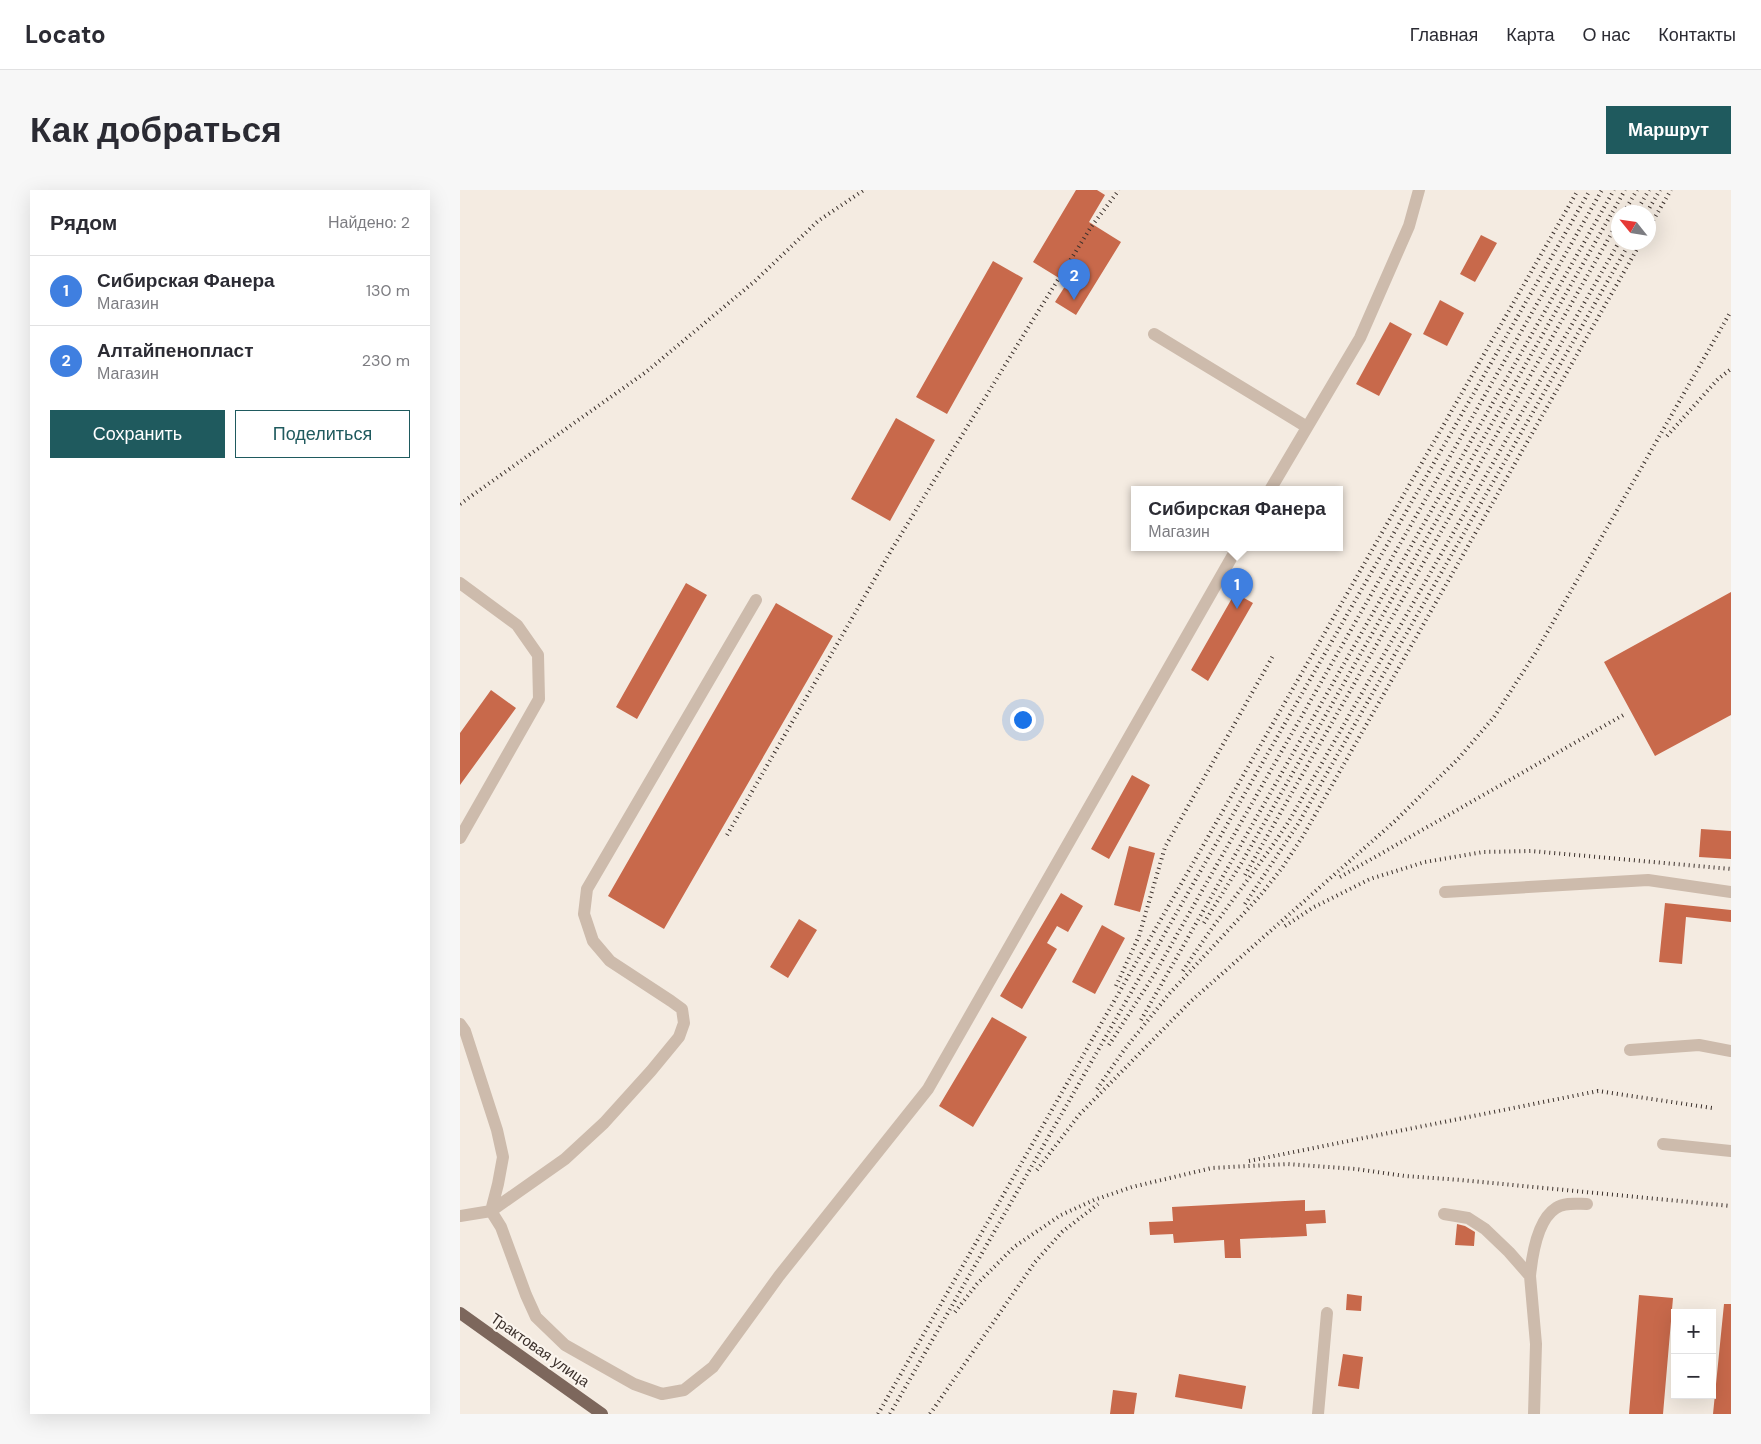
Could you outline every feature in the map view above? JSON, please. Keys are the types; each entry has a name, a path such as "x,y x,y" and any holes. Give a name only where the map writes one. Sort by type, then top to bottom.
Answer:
{"main road":[{"name":"Трактовая улица","path":"460,1313 602,1414"}],"street":[{"path":"1272,486 1360,338 1409,226 1419,190"},
{"path":"1154,334 1307,427"},
{"path":"490,1211 501,1226 536,1317 565,1345 634,1384 662,1394 684,1390 713,1367 778,1276 928,1089 1236,551"},
{"path":"460,583 517,625 538,655 539,699 460,838"},
{"path":"460,1216 490,1211 564,1159 598,1129 651,1072 679,1037 684,1022 682,1009 610,961 592,941 584,914 587,889 756,600"},
{"path":"1445,892 1648,880 1731,892"},
{"path":"460,1024 465,1030 498,1130 503,1157 490,1211"},
{"path":"1630,1050 1699,1045 1731,1051"},
{"path":"1663,1144 1731,1151"},
{"path":"1534,1414 1536,1344 1530,1276 1537,1237 1546,1219 1556,1208 1568,1204 1587,1204"},
{"path":"1444,1214 1468,1218 1485,1229 1530,1276"},
{"path":"1318,1414 1327,1313"}],"building":[{"path":"1076,190 1097,190 1105,195 1089,222 1121,242 1076,315 1055,302 1067,283 1033,262"},
{"path":"1481,235 1497,243 1475,282 1460,274"},
{"path":"993,261 1023,278 947,414 916,397"},
{"path":"1440,300 1464,313 1447,346 1423,334"},
{"path":"1390,322 1412,334 1379,396 1356,384"},
{"path":"896,418 935,440 890,521 851,499"},
{"path":"686,583 707,595 637,719 616,707"},
{"path":"1731,592 1731,715 1655,756 1604,662"},
{"path":"1235,593 1253,603 1208,681 1191,670"},
{"path":"776,603 833,636 664,929 608,896"},
{"path":"491,690 516,708 460,785 460,733"},
{"path":"1132,775 1150,785 1109,859 1091,849"},
{"path":"1701,829 1731,831 1731,859 1699,857"},
{"path":"1129,846 1155,853 1140,912 1114,905"},
{"path":"1061,893 1083,906 1068,932 1057,926 1047,943 1057,949 1022,1009 1000,996"},
{"path":"1665,903 1731,910 1731,922 1686,917 1682,964 1659,962"},
{"path":"799,919 817,930 788,978 770,967"},
{"path":"1102,925 1125,938 1095,994 1072,982"},
{"path":"992,1017 1027,1037 973,1127 939,1106"},
{"path":"1305,1200 1305,1211 1325,1210 1326,1223 1306,1224 1307,1236 1240,1239 1241,1258 1225,1258 1224,1240 1174,1243 1173,1234 1150,1235 1149,1222 1173,1221 1172,1207"},
{"path":"1457,1224 1475,1232 1474,1246 1455,1245"},
{"path":"1347,1294 1362,1296 1361,1311 1346,1310"},
{"path":"1639,1295 1673,1298 1663,1414 1629,1414"},
{"path":"1724,1304 1731,1304 1731,1414 1713,1414"},
{"path":"1343,1354 1363,1357 1359,1389 1338,1386"},
{"path":"1179,1374 1246,1386 1242,1409 1175,1397"},
{"path":"1113,1390 1137,1393 1134,1414 1110,1414"}],"railway":[{"path":"460,504 646,372 755,281 818,221 864,190"},
{"path":"727,835 892,549 1091,227 1119,190"},
{"path":"878,1414 1578,190"},
{"path":"890,1414 1590,190"},
{"path":"1109,1045 1154,975 1602,190"},
{"path":"1141,1020 1614,190"},
{"path":"1204,923 1242,862 1625,190"},
{"path":"1628,205 1637,190"},
{"path":"1640,205 1649,190"},
{"path":"1651,205 1660,190"},
{"path":"1656,215 1671,190"},
{"path":"1245,875 1611,234"},
{"path":"1183,971 1289,821 1614,250"},
{"path":"1245,904 1298,824 1625,250"},
{"path":"1097,1089 1124,1050 1169,994 1259,897 1282,868 1303,836 1636,250"},
{"path":"1037,1170 1079,1115 1190,1002 1395,821 1458,759 1494,717 1536,652 1731,311"},
{"path":"1667,436 1718,379 1731,369"},
{"path":"1116,986 1139,936 1165,847 1274,654"},
{"path":"1340,877 1625,714"},
{"path":"1285,926 1314,907 1370,879 1425,862 1483,852 1531,851 1731,869"},
{"path":"1249,1161 1598,1091 1712,1108"},
{"path":"955,1312 977,1284 1014,1247 1061,1215 1094,1200 1132,1187 1212,1168 1287,1164 1356,1169 1405,1176 1731,1206"},
{"path":"930,1414 1035,1262 1062,1232 1098,1204"}],"place":[{"name":"Алтайпенопласт","path":"1074,300"},
{"name":"Сибирская Фанера","path":"1237,609"}]}
